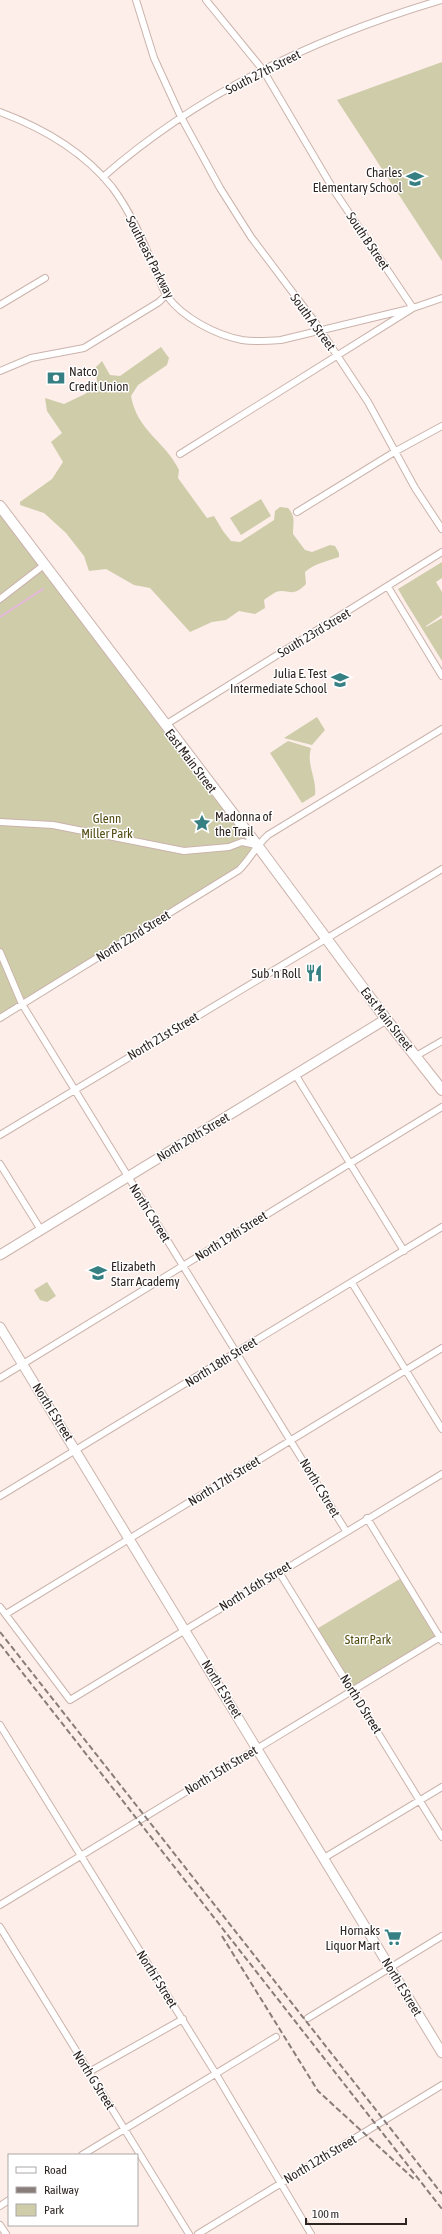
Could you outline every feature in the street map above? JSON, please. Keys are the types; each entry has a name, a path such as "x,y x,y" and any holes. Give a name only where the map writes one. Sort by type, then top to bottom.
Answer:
{"main road":[{"name":"East Main Street","path":"0,506 257,845 386,1019 442,1090"}],"street":[{"name":"South A Street","path":"136,0 154,58 181,117 220,188 251,237 321,332 368,402 415,488 442,529"},
{"name":"South B Street","path":"206,0 264,70 335,191 414,308"},
{"name":"South 27th Street","path":"103,177 128,154 181,117 264,70 318,43 364,25 441,0"},
{"name":"Southeast Parkway","path":"0,112 32,124 79,154 113,189 137,228 166,295 188,315 203,324 241,340 281,340 321,332 414,308 442,298"},
{"path":"0,305 45,278"},
{"path":"0,371 31,358 84,348 159,302 166,295"},
{"path":"180,454 414,308"},
{"path":"297,512 396,451 442,426"},
{"name":"South 23rd Street","path":"165,725 388,588 442,552"},
{"path":"0,599 44,564"},
{"path":"388,588 442,676"},
{"name":"North 22nd Street","path":"0,1018 239,870 247,862 257,845 268,835 442,729"},
{"path":"0,822 53,825 184,851 223,848 242,842 257,845"},
{"name":"North 21st Street","path":"0,1135 442,869"},
{"name":"North C Street","path":"0,952 22,1004 346,1531"},
{"name":"North 20th Street","path":"0,1254 386,1019"},
{"path":"416,1056 442,1041"},
{"path":"295,1074 404,1251"},
{"name":"North 19th Street","path":"0,1378 442,1106"},
{"path":"0,1164 40,1230"},
{"name":"North 18th Street","path":"0,1496 442,1227"},
{"path":"352,1283 442,1429"},
{"name":"North E Street","path":"0,1327 77,1450 442,2052"},
{"name":"North 17th Street","path":"6,1614 442,1348"},
{"name":"North 16th Street","path":"6,1614 70,1700 367,1518 442,1474"},
{"path":"367,1518 441,1638"},
{"name":"North D Street","path":"279,1572 442,1837"},
{"path":"0,1607 6,1614"},
{"name":"North 15th Street","path":"0,1905 352,1690 441,1638"},
{"name":"North F Street","path":"0,1725 183,2019 311,2234"},
{"path":"324,1858 442,1787"},
{"name":"North G Street","path":"0,1927 189,2234"},
{"path":"308,2018 442,1936"},
{"path":"89,2072 183,2019"},
{"path":"84,2154 276,2037"},
{"name":"North 12th Street","path":"198,2234 442,2085"},
{"path":"0,2225 6,2234"}],"green space":[{"name":"Charles Elementary School","path":"442,62 442,261 337,100"},
{"path":"161,347 169,358 167,365 138,385 131,396 134,408 145,427 173,460 179,470 178,478 207,518 214,516 231,541 240,542 274,520 275,511 280,507 288,508 293,517 293,534 305,550 312,552 330,545 335,546 339,553 339,557 325,561 305,572 306,584 297,591 280,591 274,593 264,600 265,608 255,614 239,611 226,620 212,622 190,632 150,588 134,585 106,569 89,571 84,556 66,533 44,513 20,505 20,502 52,479 63,462 51,442 62,433 47,411 45,398 64,404 85,394 97,384 96,367 102,361 110,375 120,376"},
{"path":"261,499 271,516 241,535 230,518"},
{"name":"Glenn Miller Park","path":"0,506 257,845 247,862 0,1018"},
{"path":"442,562 442,578 436,582 442,592 442,615 426,627 442,618 442,661 398,589"},
{"path":"317,717 325,730 312,745 284,738"},
{"path":"288,741 311,748 310,760 315,783 315,795 302,803 270,753"},
{"path":"47,1282 56,1296 47,1302 40,1300 34,1290"},
{"name":"Starr Park","path":"403,1577 440,1637 352,1690 315,1630"}],"waterway":[{"path":"0,617 43,589"}],"railway":[{"path":"0,1632 442,2194"},
{"path":"0,1644 442,2209"},
{"path":"222,1936 318,2091 415,2180"}],"place":[{"name":"Charles Elementary School","path":"415,179"},
{"name":"Natco Credit Union","path":"56,378"},
{"name":"Julia E. Test Intermediate School","path":"340,680"},
{"name":"Madonna of the Trail","path":"202,823"},
{"name":"Sub 'n Roll","path":"314,973"},
{"name":"Elizabeth Starr Academy","path":"98,1273"},
{"name":"Hornaks Liquor Mart","path":"393,1937"}]}
